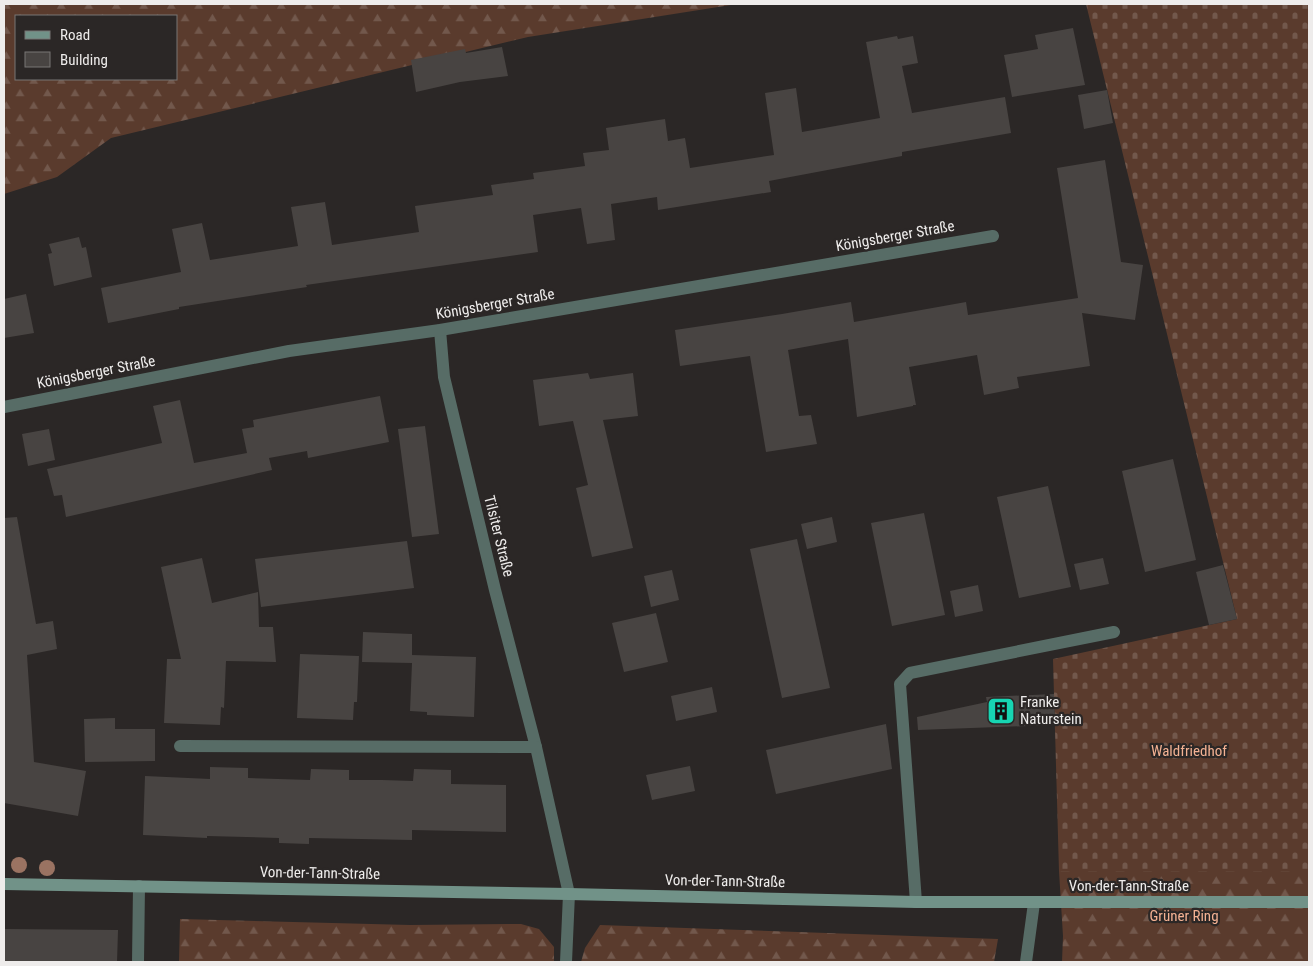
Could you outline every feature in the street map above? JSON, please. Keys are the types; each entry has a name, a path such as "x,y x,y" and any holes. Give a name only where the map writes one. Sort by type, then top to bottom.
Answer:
{"street":[{"name":"Königsberger Straße","path":"4,407 289,351 440,330 993,236"},
{"name":"Tilsiter Straße","path":"440,330 444,377 495,590 536,747 569,894 566,962"},
{"path":"916,902 900,684 910,673 1114,632"},
{"path":"180,746 536,747"},
{"name":"Von-der-Tann-Straße","path":"4,884 916,902 1309,902"},
{"path":"138,962 139,886"},
{"path":"1026,962 1034,903"}],"green space":[{"path":"4,4 737,4 528,37 111,138 57,177 4,194"},
{"name":"Waldfriedhof","path":"1086,4 1309,4 1309,871 1059,871 1053,659 1237,619"},
{"name":"Grüner Ring","path":"1059,871 1309,871 1309,962 1062,962 1063,936"},
{"path":"180,919 410,925 521,924 539,929 554,947 554,962 179,962"},
{"path":"600,925 998,939 994,962 581,962 585,948"}],"building":[{"path":"1073,28 1085,85 1012,97 1004,55 1038,49 1035,35"},
{"path":"897,36 898,39 913,36 918,63 902,66 912,113 1005,97 1011,133 902,152 902,156 769,181 771,192 658,210 657,197 611,204 615,240 587,244 581,208 533,215 538,252 306,285 307,287 179,307 179,309 108,323 101,288 181,272 172,229 202,223 210,260 298,246 291,207 325,202 332,245 419,232 415,206 493,195 491,185 534,179 533,173 585,166 583,153 609,150 606,128 665,119 668,141 685,138 690,168 774,155 765,93 796,88 802,132 880,118 866,42"},
{"path":"502,47 508,76 460,82 416,92 411,60 465,49 466,53"},
{"path":"1107,90 1113,123 1084,129 1078,95"},
{"path":"1105,160 1121,262 1143,265 1135,320 1082,313 1090,366 1017,377 1019,388 984,395 977,355 909,367 916,405 857,417 848,339 788,350 799,416 811,415 817,444 766,452 750,356 680,366 675,330 851,302 854,322 966,302 968,315 1078,298 1057,168"},
{"path":"79,237 82,248 86,247 92,277 54,286 48,254 52,253 49,244"},
{"path":"26,294 34,333 4,338 4,299"},
{"path":"588,373 590,379 633,373 638,416 603,420 633,548 592,557 576,488 588,485 573,421 539,426 533,380"},
{"path":"380,396 389,442 308,458 307,451 269,458 272,470 66,517 62,495 54,496 47,469 162,443 153,406 180,400 194,463 247,453 242,429 254,427 253,420"},
{"path":"425,426 439,534 412,537 398,429"},
{"path":"49,429 55,460 28,466 22,434"},
{"path":"1173,459 1196,560 1145,572 1122,471"},
{"path":"1048,486 1071,587 1019,598 997,497"},
{"path":"924,513 945,615 892,626 871,523"},
{"path":"17,517 36,624 53,621 57,649 27,655 34,762 86,771 78,816 4,803 4,518"},
{"path":"832,517 837,542 807,549 801,524"},
{"path":"797,539 830,688 782,698 750,549"},
{"path":"407,541 414,588 261,607 255,559"},
{"path":"202,558 212,603 258,592 259,627 273,627 276,662 226,661 224,708 221,707 220,725 164,723 167,659 181,659 161,567"},
{"path":"1103,558 1109,584 1080,590 1074,564"},
{"path":"1223,565 1237,619 1209,625 1196,572"},
{"path":"672,570 679,600 651,607 644,576"},
{"path":"978,585 983,611 955,617 950,591"},
{"path":"656,613 668,662 624,672 612,623"},
{"path":"363,632 412,634 412,655 476,657 474,717 427,715 427,712 410,711 412,663 362,662"},
{"path":"300,654 359,656 357,702 354,702 353,720 297,718"},
{"path":"712,687 717,712 676,721 671,696"},
{"name":"Franke Naturstein","path":"1054,694 1055,725 918,730 917,717 987,702 986,697"},
{"path":"115,718 115,729 155,729 155,761 85,762 84,719"},
{"path":"886,724 892,769 776,794 766,750"},
{"path":"690,766 695,791 652,800 646,775"},
{"path":"210,767 248,768 248,778 310,780 311,769 349,770 349,780 413,781 414,769 451,770 451,784 506,785 506,832 412,830 412,840 309,838 309,844 279,843 279,838 207,836 207,838 143,835 145,776 210,779"},
{"path":"4,929 118,930 117,962 4,962"}],"place":[{"name":"Franke Naturstein","path":"1001,711"}]}
